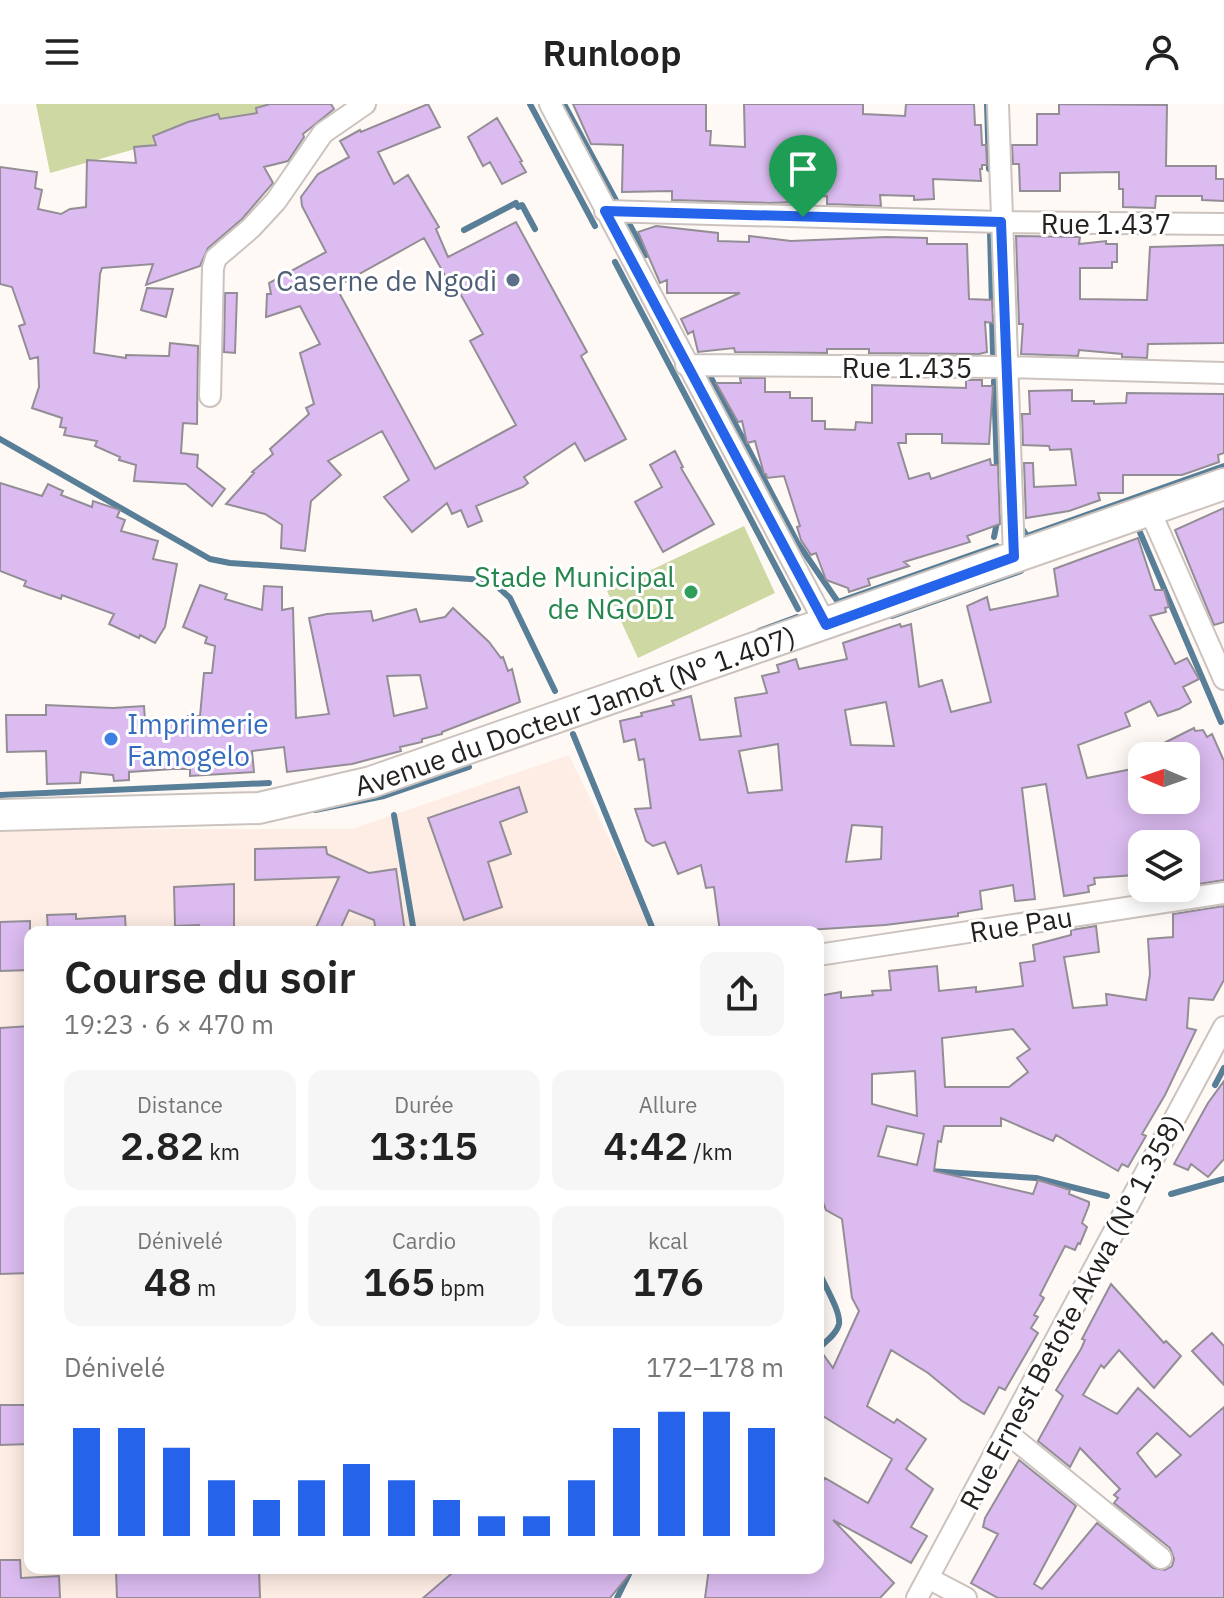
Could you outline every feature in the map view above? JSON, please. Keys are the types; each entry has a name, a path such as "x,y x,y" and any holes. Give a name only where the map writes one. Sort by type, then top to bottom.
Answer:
{"main road":[{"name":"Avenue du Docteur Jamot (N° 1.407)","path":"0,815 259,808 371,782 1224,484"}],"street":[{"path":"210,396 213,268 216,258 276,201 323,133 365,104"},
{"path":"550,104 826,625"},
{"path":"998,104 1014,557"},
{"name":"Rue 1.437","path":"605,211 1001,222 1224,224"},
{"name":"Rue 1.435","path":"686,365 1007,367 1224,373"},
{"path":"1150,511 1224,679"},
{"name":"Rue Pau","path":"824,954 1224,893"},
{"name":"Rue Ernest Betote Akwa (N° 1.358)","path":"917,1598 1224,1027"},
{"path":"1006,1432 1161,1558"},
{"path":"928,1578 966,1598"}],"shaded area":[{"path":"569,755 651,926 24,926 24,1574 448,1575 421,1598 0,1598 0,829 352,829"}],"green space":[{"path":"36,104 295,104 50,173"},
{"name":"Stade Municipal de NGODI","path":"744,526 775,593 638,658 607,591"}],"building":[{"path":"270,104 331,104 334,109 303,134 288,161 264,167 273,183 242,219 208,248 200,266 146,285 153,264 102,268 100,274 94,353 126,358 126,355 169,356 170,343 198,346 197,424 183,423 181,453 198,455 197,467 225,489 212,506 186,484 134,481 136,465 119,460 120,457 95,446 97,441 64,435 66,428 60,427 62,418 32,408 39,387 38,357 30,359 19,326 25,324 12,287 0,284 0,167 37,172 35,188 42,190 38,209 61,214 86,207 87,160 136,163 134,147 156,145 153,136 218,114 220,119 257,113 256,108"},
{"path":"428,104 440,127 378,152 394,184 408,175 439,227 436,229 448,257 516,222 587,352 581,356 626,439 585,461 575,443 524,477 528,483 523,487 476,506 482,521 468,527 461,510 452,514 447,503 412,532 384,497 409,480 382,431 328,461 341,475 311,501 305,551 281,548 282,525 265,514 226,504 252,472 273,454 270,449 309,414 306,408 314,404 300,353 320,344 300,306 266,317 267,294 271,294 269,283 326,252 302,206 301,197 318,174 349,157 340,141","holes":["424,238 453,290 457,288 483,334 470,341 516,425 435,469 336,287"]},
{"path":"573,104 706,104 706,131 711,131 710,145 745,147 744,104 863,104 863,114 905,116 906,104 974,104 975,125 981,125 987,165 982,165 980,169 981,181 933,179 934,199 914,200 914,196 880,195 881,206 827,204 827,196 769,203 672,200 672,191 622,192 623,145 591,144"},
{"path":"1059,104 1167,105 1166,166 1216,166 1216,179 1224,179 1224,201 1202,200 1202,196 1156,196 1155,208 1123,207 1119,172 1060,173 1060,191 1020,191 1019,164 1013,164 1012,145 1037,145 1037,114 1059,114"},
{"path":"497,118 526,172 502,184 490,162 483,166 468,137"},
{"path":"656,226 718,233 718,241 749,242 749,236 791,241 886,237 927,238 927,244 967,244 969,299 992,300 993,323 985,322 987,352 869,353 869,349 827,349 827,353 735,352 734,348 698,352 693,331 688,334 681,319 740,293 667,293 667,280 660,283 638,232"},
{"path":"1016,236 1080,237 1079,244 1106,241 1106,244 1117,244 1117,262 1112,262 1112,268 1080,268 1080,299 1147,300 1150,247 1224,245 1224,343 1148,344 1147,358 1079,350 1078,356 1021,354 1023,324 1019,324"},
{"path":"147,288 173,289 166,317 141,310"},
{"path":"225,293 237,293 235,353 224,352"},
{"path":"740,378 765,378 765,392 790,392 790,398 812,398 812,421 825,421 825,429 855,430 856,422 872,423 872,385 966,388 966,380 982,380 982,386 993,386 989,444 942,443 942,434 906,434 906,443 898,443 909,479 929,473 931,479 990,459 991,465 998,465 1000,524 967,536 970,542 904,562 909,566 868,579 870,585 849,592 848,588 826,580 816,553 811,555 801,540 797,527 800,526 784,476 767,478 764,474 755,441 747,443 742,421 738,422 716,383 741,383"},
{"path":"1072,390 1072,401 1094,401 1094,404 1126,403 1127,393 1224,394 1224,453 1218,455 1219,462 1182,475 1123,475 1123,493 1098,493 1100,500 1069,511 1026,518 1024,463 1033,463 1034,487 1076,485 1071,449 1050,450 1049,446 1023,445 1022,414 1030,414 1029,391"},
{"path":"675,451 681,468 714,524 663,552 635,502 662,487 650,465"},
{"path":"0,483 42,496 48,484 63,491 61,495 92,507 93,501 120,510 117,517 125,520 121,531 158,541 153,559 177,564 165,627 155,643 109,624 114,614 62,595 61,599 24,586 26,581 0,571"},
{"path":"1224,508 1224,622 1214,625 1175,530"},
{"path":"1138,538 1155,590 1164,590 1169,607 1165,608 1166,612 1150,616 1175,664 1187,658 1199,679 1183,687 1191,702 1179,709 1158,716 1150,701 1125,713 1130,726 1078,745 1087,778 1128,770 1128,814 1200,814 1200,742 1166,742 1194,728 1195,731 1203,730 1207,737 1212,734 1224,761 1224,880 1200,884 1200,830 1128,830 1128,876 1094,878 1095,884 1088,886 1089,892 1064,896 1046,784 1022,788 1035,899 1015,901 1013,885 980,891 982,909 958,913 958,916 824,929 824,926 719,926 714,887 706,888 701,865 678,874 665,842 653,846 646,841 635,809 651,808 644,759 639,760 635,739 624,742 620,721 674,705 672,701 691,696 700,740 741,736 735,698 767,693 762,676 779,672 777,665 796,659 799,669 847,659 843,643 900,624 901,627 911,624 919,687 942,680 951,712 991,702 967,606 987,597 990,610 1058,596 1054,569","holes":["886,702 894,746 851,745 845,710","778,744 782,790 748,793 739,751","852,825 882,827 881,859 846,862"]},
{"path":"200,585 227,594 225,599 262,610 264,586 282,587 282,610 293,608 296,718 329,714 309,618 371,611 373,621 416,609 420,622 445,617 453,608 503,657 508,671 512,669 520,702 422,739 422,742 400,747 401,751 352,764 287,772 284,747 252,751 254,772 190,776 190,769 173,769 129,772 129,780 114,781 113,775 81,772 80,783 47,784 46,751 7,752 6,715 46,715 46,705 144,706 145,720 152,722 200,716 204,673 212,673 215,646 205,643 207,637 183,627","holes":["420,675 427,708 394,716 387,676"]},
{"path":"519,787 527,812 500,822 511,854 488,862 502,907 464,920 428,818"},
{"path":"326,847 327,854 369,873 396,869 404,926 375,926 374,920 349,910 342,926 317,926 339,877 255,880 255,849"},
{"path":"234,884 234,926 175,926 174,887"},
{"path":"1224,906 1224,980 1213,1000 1189,998 1187,1028 1196,1030 1128,1167 1122,1164 1118,1171 1056,1135 1053,1141 1001,1118 1001,1126 944,1126 941,1142 938,1141 934,1171 1033,1194 1038,1180 1070,1190 1069,1194 1089,1202 1089,1205 1082,1223 1087,1227 1080,1244 1075,1250 1065,1246 1040,1295 1044,1298 1034,1315 1038,1317 1031,1328 1038,1333 1005,1390 999,1387 984,1414 891,1350 867,1406 894,1423 897,1419 926,1439 906,1469 933,1489 911,1527 927,1536 911,1563 833,1520 894,1583 880,1598 705,1598 708,1574 824,1574 824,1479 868,1503 892,1459 824,1417 824,1355 833,1368 859,1311 852,1298 842,1219 826,1210 824,1205 824,995 841,992 841,998 873,995 872,991 891,990 889,971 937,966 939,991 976,987 976,992 1023,986 1020,963 1035,961 1033,945 1071,935 1071,930 1096,926 1099,952 1064,957 1073,1008 1107,1005 1106,994 1146,1000 1150,974 1148,939 1173,937 1173,914","holes":["1013,1029 1030,1049 1017,1058 1028,1072 1009,1087 945,1087 942,1038","915,1071 917,1116 872,1104 872,1074","887,1126 924,1134 917,1165 878,1156"]},
{"path":"76,914 76,919 125,916 126,926 48,926 47,915"},
{"path":"30,921 30,926 24,926 24,970 0,971 0,922"},
{"path":"24,1026 24,1273 0,1274 0,1028"},
{"path":"1224,1081 1224,1159 1208,1177 1191,1164 1188,1170 1174,1164"},
{"path":"1111,1284 1164,1343 1166,1341 1181,1356 1154,1388 1119,1350 1104,1368 1101,1365 1083,1395 1117,1414 1138,1388 1190,1437 1224,1407 1224,1598 998,1598 971,1583 998,1534 983,1527 985,1518 1019,1460 1076,1506 1034,1584 1042,1589 1097,1523 1153,1568 1165,1570 1172,1566 1174,1559 1170,1548 1114,1503 1118,1498 1114,1495 1120,1489 1080,1448 1070,1467 1038,1441 1063,1396 1056,1390 1081,1349 1085,1340 1082,1339","holes":["1157,1433 1181,1455 1156,1477 1137,1453"]},
{"path":"1212,1333 1224,1346 1224,1385 1192,1351"},
{"path":"0,1405 24,1405 24,1444 0,1445"},
{"path":"0,1560 20,1560 21,1578 59,1576 60,1598 0,1598"},
{"path":"116,1574 259,1574 260,1598 117,1598"},
{"path":"451,1574 630,1574 610,1598 423,1598"}],"waterway":[{"path":"530,104 595,226"},
{"path":"564,104 619,206"},
{"path":"987,104 989,169"},
{"path":"464,230 516,203 518,207 522,205 535,229"},
{"path":"625,216 646,255"},
{"path":"990,232 992,306"},
{"path":"615,262 798,609"},
{"path":"992,317 993,353"},
{"path":"710,376 797,542 838,602 997,546"},
{"path":"994,381 997,470"},
{"path":"0,439 210,559 230,563 485,580 510,598 555,691"},
{"path":"1023,530 1027,536 1224,466"},
{"path":"994,537 998,517"},
{"path":"1139,530 1221,722"},
{"path":"892,616 1021,571"},
{"path":"759,631 797,617"},
{"path":"573,734 652,926"},
{"path":"315,810 384,796 469,767"},
{"path":"0,795 269,783"},
{"path":"394,815 413,926"},
{"path":"1215,1085 1224,1068"},
{"path":"929,1171 1036,1178 1107,1196"},
{"path":"1171,1194 1224,1179"},
{"path":"824,1282 839,1318 838,1328 824,1343"},
{"path":"617,1598 629,1574"}],"place":[{"name":"Caserne de Ngodi","path":"513,280"},
{"name":"Stade Municipal de NGODI","path":"691,592"},
{"name":"Imprimerie Famogelo","path":"111,739"}],"route":[{"path":"605,211 803,217 1001,222 1014,557 826,625 605,211"}]}
